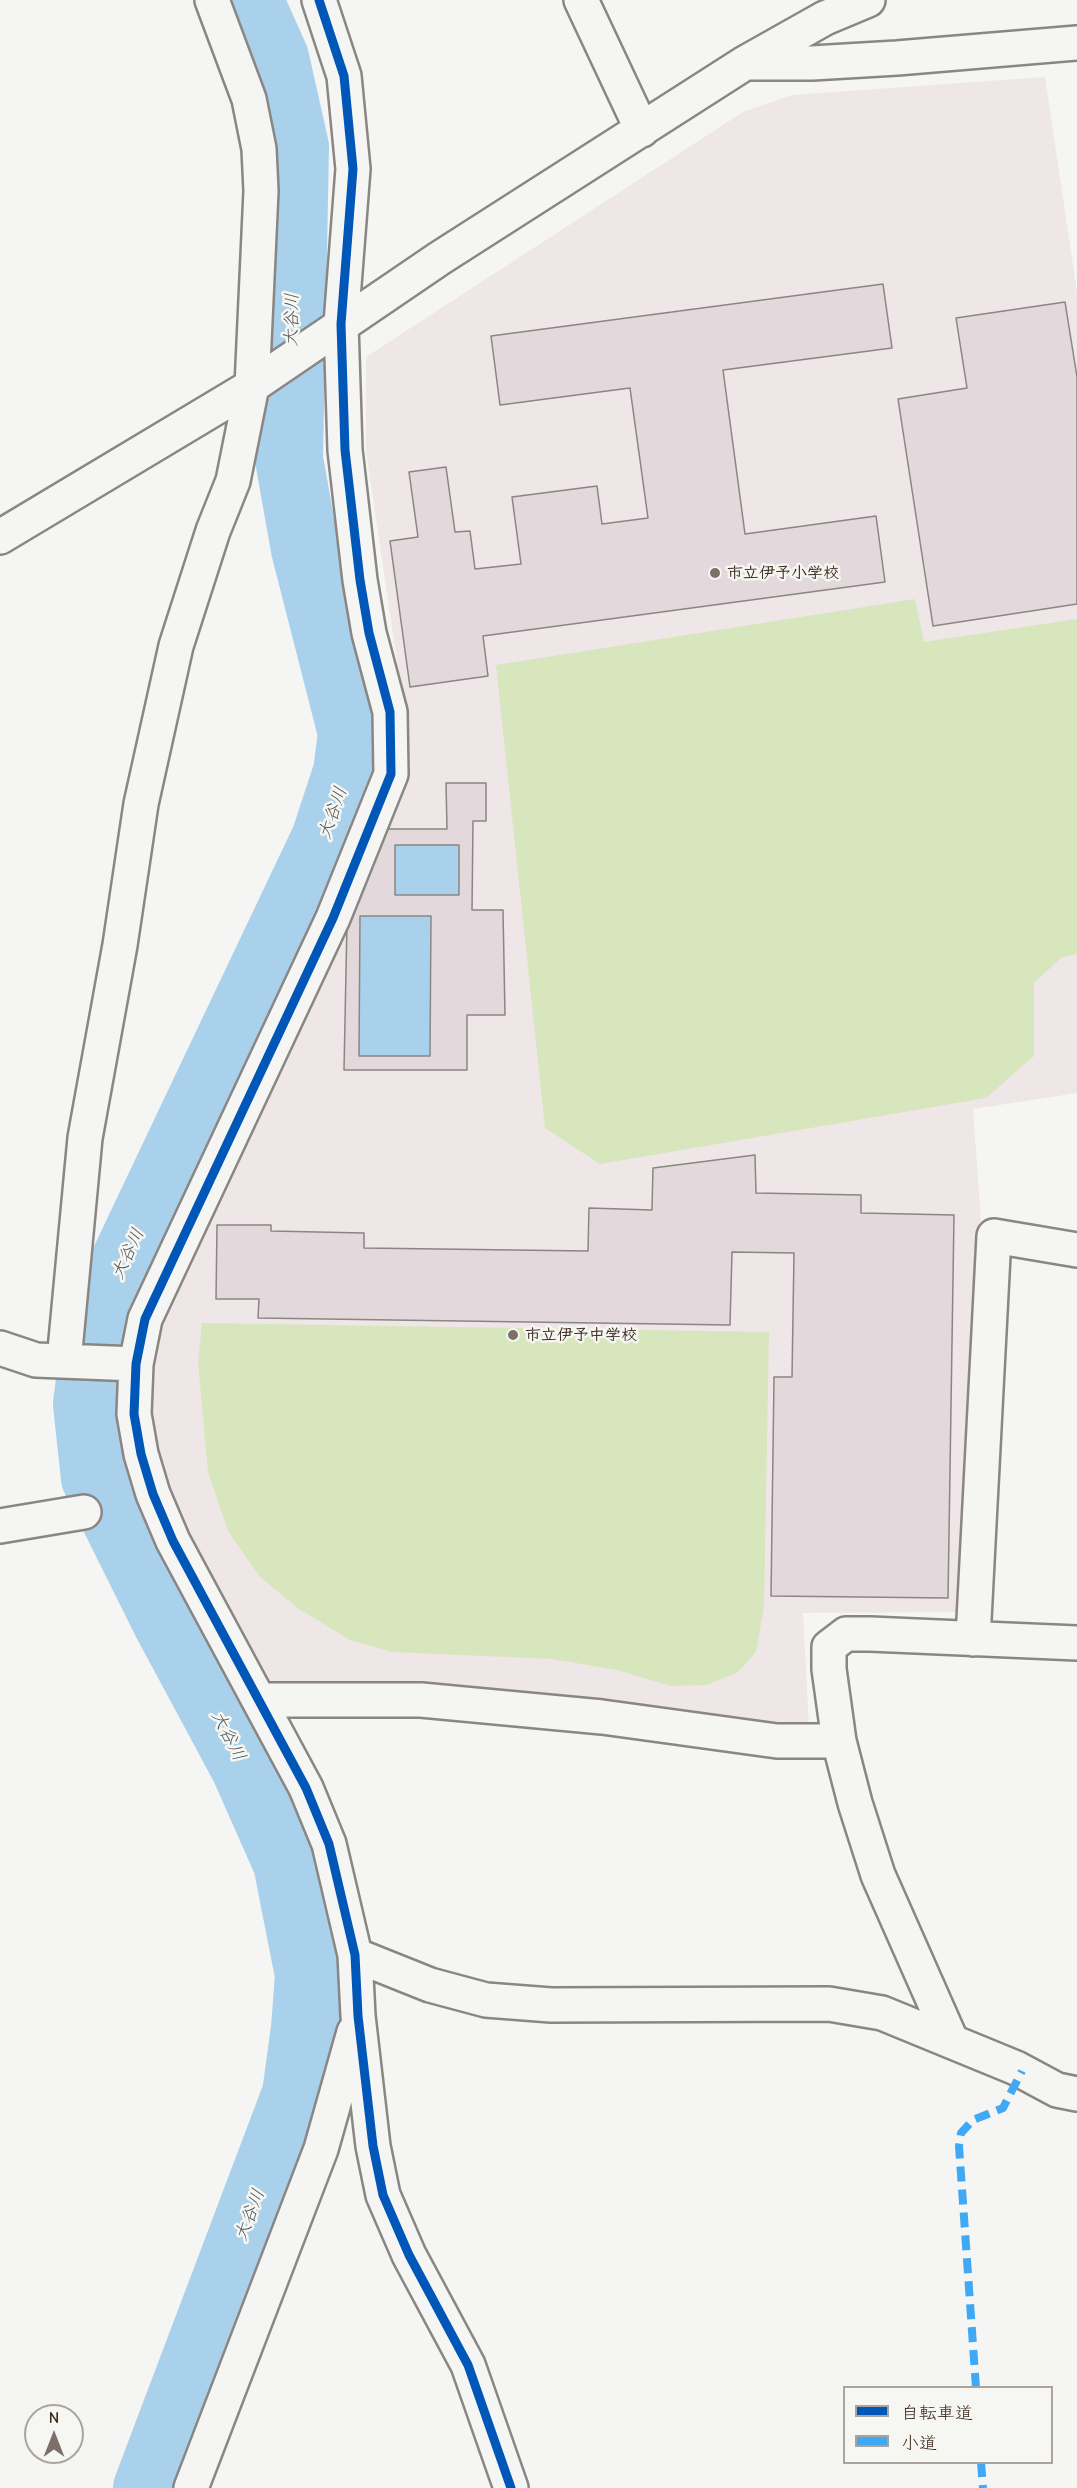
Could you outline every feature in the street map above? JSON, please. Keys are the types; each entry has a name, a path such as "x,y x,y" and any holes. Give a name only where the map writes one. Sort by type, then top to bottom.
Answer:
{"street":[{"path":"72,1362 85,1138 120,945 141,804 176,646 213,531 233,481 258,381 261,191 259,149 249,99 212,0"},
{"path":"319,0 344,76 353,169 335,328 345,450 362,591 369,633 390,712 391,774 333,918 154,1298 130,1364 134,1414 141,1454 153,1494 173,1541 306,1788 329,1844 355,1955 358,2016 373,2146 383,2195 409,2255 468,2365 512,2488"},
{"path":"581,0 642,130"},
{"path":"0,537 258,381 335,328 745,63 825,18 868,0"},
{"path":"745,63 812,63 1077,44"},
{"path":"973,1639 994,1236 1077,1250"},
{"path":"0,1348 36,1360 130,1364"},
{"path":"0,1526 84,1512"},
{"path":"951,2040 879,1875 855,1803 839,1741 829,1669 829,1647 846,1634 1077,1643"},
{"path":"259,1700 421,1700 602,1717 777,1741 839,1741"},
{"path":"355,1955 430,1985 486,2000 551,2005 829,2004 882,2013 1016,2068 1057,2090 1077,2094"},
{"path":"191,2488 321,2149 358,2016"}],"shaded area":[{"path":"1045,77 1077,293 1077,1093 973,1109 981,1221 961,1612 803,1613 809,1727 271,1686 179,1516 160,1470 149,1414 147,1379 160,1314 401,776 401,688 366,451 366,357 743,112 792,95"}],"green space":[{"path":"915,599 924,642 1077,619 1077,954 1062,957 1034,983 1034,1056 986,1098 600,1164 545,1128 496,665"},
{"path":"202,1323 769,1332 764,1607 756,1652 738,1672 707,1685 671,1686 617,1670 552,1659 392,1652 350,1640 299,1609 260,1577 228,1531 208,1472 198,1362"}],"water":[{"path":"395,845 459,845 459,895 395,895"},
{"path":"360,916 431,916 430,1056 359,1056"}],"building":[{"path":"883,284 892,348 723,370 745,534 876,516 885,582 483,636 488,676 410,687 390,541 418,537 409,472 446,467 455,532 470,531 475,569 521,564 512,497 597,486 602,524 648,518 630,388 500,405 491,336"},
{"path":"1065,302 1077,377 1077,604 933,626 898,399 967,388 956,318"},
{"path":"446,783 486,783 486,821 473,821 472,910 503,910 505,1015 467,1015 467,1070 344,1070 347,922 386,829 447,829","holes":["395,845 459,845 459,895 395,895","360,916 431,916 430,1056 359,1056"]},
{"path":"755,1155 756,1193 861,1195 861,1213 954,1215 948,1598 771,1596 774,1377 792,1377 794,1253 732,1252 730,1325 258,1318 259,1299 216,1299 217,1225 271,1225 271,1231 364,1233 364,1248 588,1251 589,1208 652,1210 653,1168"}],"waterway":[{"name":"大谷川","path":"147,2488 296,2094 309,1975 287,1863 245,1768 166,1621 95,1478 87,1404 98,1317 325,839 347,772 352,733 305,549 289,459 295,147 275,58 249,0"}],"marked path":[{"path":"976,2386 959,2146 961,2133 973,2120 1003,2108 1022,2071"},
{"path":"981,2464 983,2488"}],"cycle path":[{"path":"319,0 344,76 353,169 341,324 345,450 360,580 369,633 390,712 391,774 333,918 145,1319 136,1364 134,1414 141,1454 153,1494 173,1541 306,1788 329,1844 355,1955 358,2016 373,2146 383,2195 409,2255 468,2365 511,2488"}],"place":[{"name":"市立伊予小学校","path":"715,573"},
{"name":"市立伊予中学校","path":"513,1335"}]}
